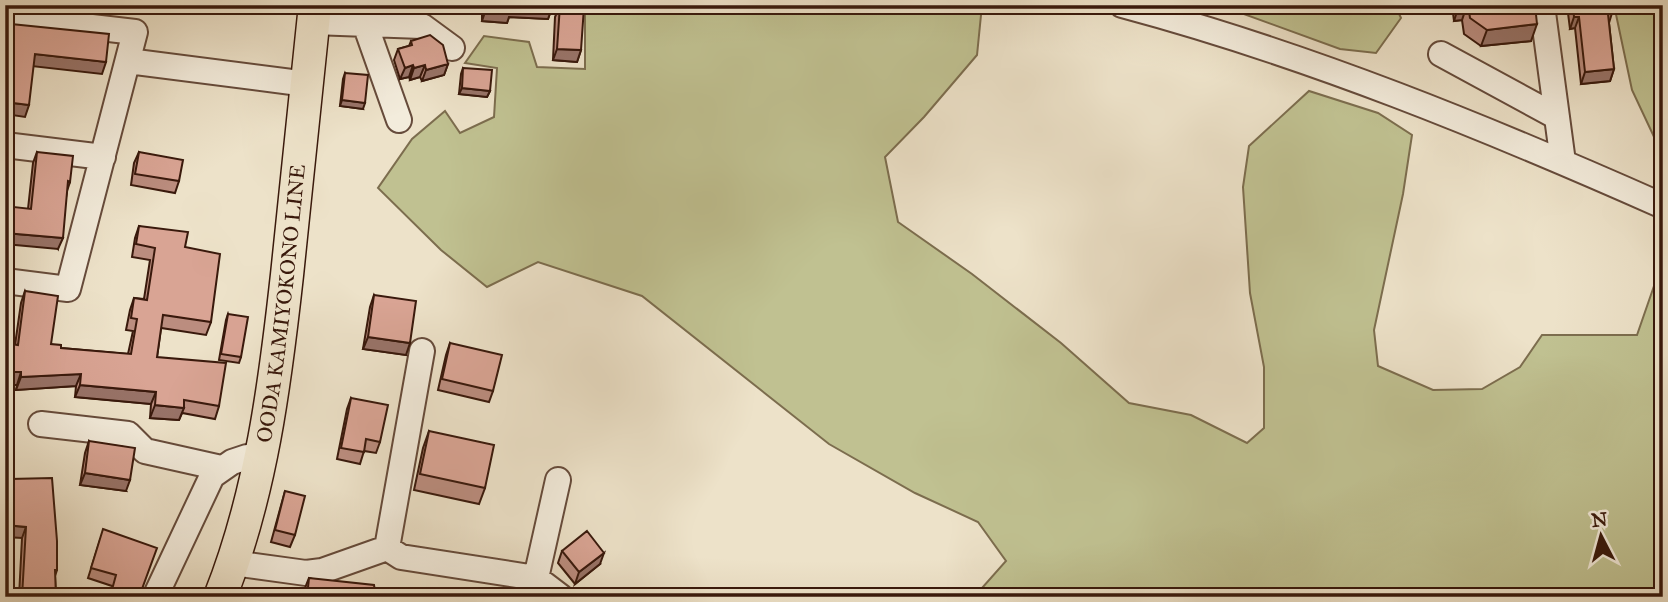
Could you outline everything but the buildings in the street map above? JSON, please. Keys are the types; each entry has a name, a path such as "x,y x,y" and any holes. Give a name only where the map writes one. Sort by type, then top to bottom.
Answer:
{"main road":[{"name":"OODA KAMIYOKONO LINE","path":"220,597 251,504 277,362 314,13"}],"street":[{"path":"1542,5 1563,162"},
{"path":"1134,7 1297,58 1427,106 1663,206"},
{"path":"314,13 365,24 422,26 452,48"},
{"path":"5,16 135,32 68,289 5,281"},
{"path":"365,24 399,120"},
{"path":"1441,54 1557,117"},
{"path":"128,61 307,84"},
{"path":"5,145 103,157"},
{"path":"387,548 422,351"},
{"path":"41,424 128,434 145,451 221,468"},
{"path":"155,597 212,476 221,468 247,457 261,457"},
{"path":"536,579 558,480"},
{"path":"233,564 306,573 322,571 387,548"},
{"path":"387,548 401,557 536,579 561,597"}],"green space":[{"path":"585,5 982,5 977,55 924,117 885,157 898,222 972,274 1061,343 1129,403 1191,415 1247,443 1264,428 1264,367 1250,293 1243,187 1249,146 1309,91 1378,113 1412,135 1403,194 1374,330 1378,366 1433,390 1482,389 1520,367 1542,335 1637,335 1663,260 1663,597 974,597 1006,561 978,522 915,493 829,444 642,296 538,262 487,287 441,250 378,188 412,139 445,111 460,133 494,117 497,68 465,63 484,36 529,42 537,67 585,69"},
{"path":"1219,5 1395,5 1401,18 1376,53 1340,49"},
{"path":"1614,5 1663,5 1663,156 1632,90"}]}
